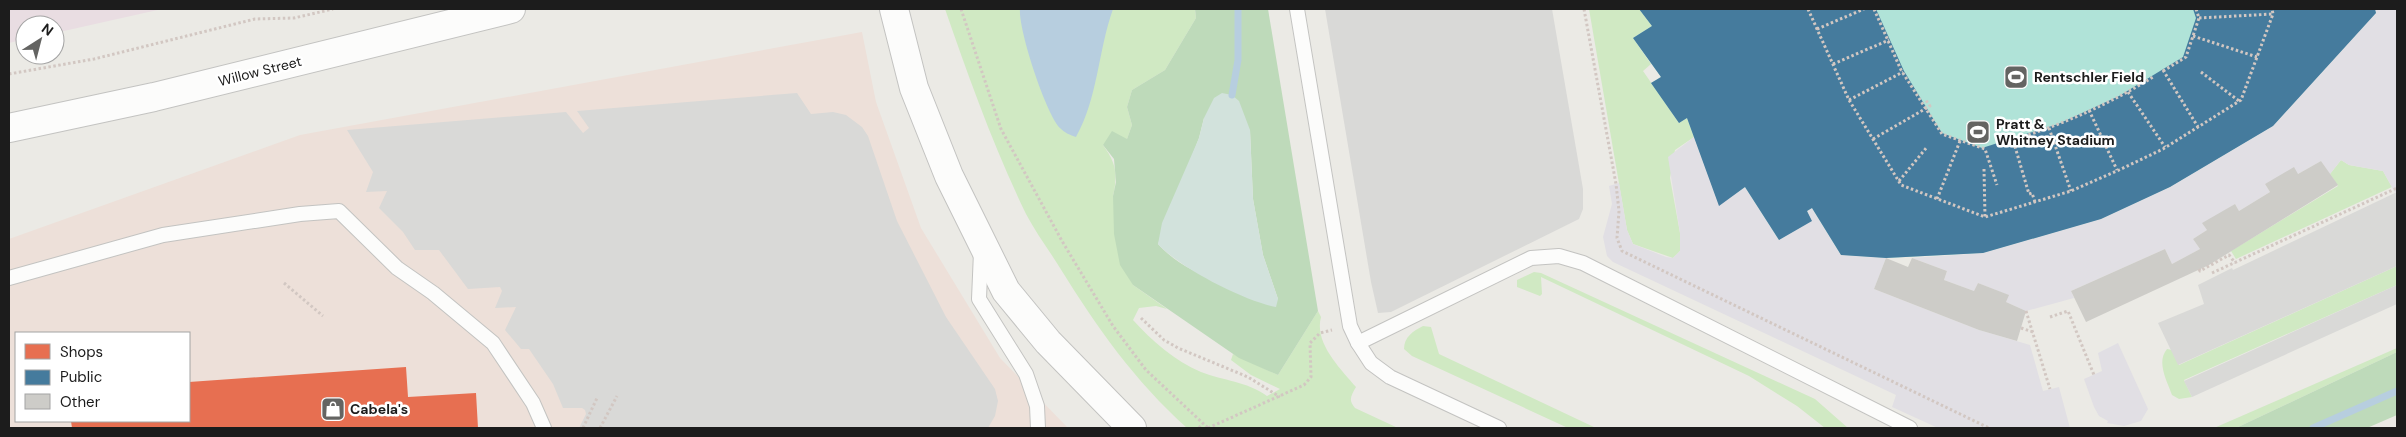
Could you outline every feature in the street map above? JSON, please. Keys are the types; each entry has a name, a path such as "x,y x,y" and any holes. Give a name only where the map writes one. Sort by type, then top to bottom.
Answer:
{"street":[{"name":"Willow Street","path":"9,128 163,95 511,9"},
{"path":"894,9 914,88 949,176 1006,291 1048,342 1132,428"}],"lane":[{"path":"1297,9 1350,326 1358,344 1371,363 1390,377 1499,428"},
{"path":"9,278 163,235 300,214 339,211 397,268 433,293 493,344 533,404 544,428"},
{"path":"982,241 979,300 1026,374 1037,406 1038,428"},
{"path":"1358,344 1531,258 1559,256 1583,264 1910,428"}],"path":[{"path":"9,74 94,59 256,18 294,18 333,9"},
{"path":"961,9 1001,129 1062,241 1113,326 1146,370 1202,424 1208,428 1280,397 1308,381 1311,377 1310,343 1314,337 1323,332"},
{"path":"1584,9 1616,184 1619,210 1617,238 1622,251 1989,428"},
{"path":"1808,9 1849,100 1901,185 1985,217 2070,191 2117,170 2165,147 2241,100 2273,14 2272,9"},
{"path":"1817,29 1864,9"},
{"path":"1874,9 1903,72 1942,134 1985,150 1997,185"},
{"path":"2196,9 2199,18 2186,57 2163,70 2198,127"},
{"path":"2199,18 2273,14"},
{"path":"2193,36 2257,57"},
{"path":"1833,64 1888,40"},
{"path":"1849,100 1903,72"},
{"path":"2201,72 2239,101"},
{"path":"2035,202 2032,193 2029,194 2013,140 2089,111 2154,77"},
{"path":"2128,92 2165,147"},
{"path":"1873,139 1930,106 1925,99"},
{"path":"2089,111 2117,170"},
{"path":"2048,128 2070,191"},
{"path":"1937,199 1960,141"},
{"path":"1899,182 1928,146"},
{"path":"1984,169 1985,217"},
{"path":"2212,273 2397,188"},
{"path":"2200,269 2200,271 2207,269 2229,255 2235,262"},
{"path":"284,283 323,316"},
{"path":"2026,311 2050,389"},
{"path":"2050,317 2068,311 2094,375"},
{"path":"1141,318 1164,340 1178,348 1248,377 1280,397"},
{"path":"2021,328 2033,332"},
{"path":"600,428 617,396"},
{"path":"582,428 597,398"},
{"path":"1199,428 1202,424"}],"shaded area":[{"path":"9,9 162,9 65,31 65,15 15,15 15,42 9,43"},
{"path":"1020,9 1113,9 1089,106 1076,137 1060,128 1054,120 1028,52 1023,34"},
{"path":"1325,9 1552,9 1583,189 1583,209 1579,219 1391,312 1378,313 1371,282"},
{"name":"Pratt & Whitney Stadium","path":"1639,9 2375,9 2376,13 2273,126 2170,187 2101,219 1983,253 1886,258 1841,255 1812,221 1779,240 1719,206 1687,118 1679,123 1651,83 1661,77 1633,38 1652,26"},
{"path":"2375,9 2397,9 2397,192 2395,193 2383,171 2349,165 2341,160 2330,174 2321,161 2298,174 2265,184 2270,192 2239,211 2235,204 2203,224 2207,230 2193,239 2200,249 2172,264 2165,249 2071,291 2074,298 2026,311 2006,302 2008,295 1978,283 1974,291 1944,280 1947,271 1912,258 1983,253 2101,219 2170,187 2273,126 2376,13"},
{"name":"Cabela's","path":"862,32 876,102 921,228 1000,358 1068,428 9,428 9,239 300,135"},
{"path":"797,93 811,114 833,112 846,115 862,127 868,136 897,221 946,317 995,389 998,401 995,416 988,428 579,428 586,414 585,410 582,408 563,408 553,384 529,349 521,349 505,330 516,307 495,308 502,291 500,287 468,289 439,250 415,250 403,232 379,208 387,191 366,192 373,172 347,130 566,112 583,133 589,128 577,111"},
{"path":"1222,93 1232,95 1239,101 1250,130 1253,199 1263,255 1278,299 1276,307 1247,298 1213,282 1181,263 1158,244 1162,223 1199,138 1204,118 1214,98"},
{"path":"1694,137 1719,205 1745,187 1779,240 1811,221 1807,211 1812,208 1841,255 1886,258 1874,289 1979,330 2030,345 2043,391 2059,387 2070,428 1938,428 1892,407 1896,395 1613,262 1607,256 1603,237 1612,204 1609,186 1619,183 1627,230 1633,244 1666,257 1673,258 1680,251 1680,233 1668,157"},
{"path":"2397,192 2397,266 2178,365 2158,323 2204,304 2198,285"},
{"path":"2397,285 2397,304 2192,397 2184,381"},
{"path":"2118,343 2148,409 2141,421 2124,426 2107,423 2108,421 2099,416 2084,379 2102,371 2098,353"}],"green space":[{"path":"945,9 1195,9 1196,18 1165,70 1132,90 1127,107 1132,125 1127,139 1103,145 1111,157 1115,169 1113,196 1133,285 1167,309 1156,306 1139,308 1133,320 1156,343 1182,362 1201,372 1251,387 1267,396 1280,389 1251,375 1231,360 1233,354 1278,375 1318,311 1321,317 1321,336 1325,346 1356,387 1351,398 1355,408 1398,428 1187,428 1150,391 1118,353 1088,312 1030,221 1014,189 993,138"},
{"path":"1195,9 1268,9 1318,311 1278,375 1239,358 1133,285 1120,265 1114,234 1113,196 1116,182 1114,159 1103,145 1112,131 1127,139 1132,125 1127,107 1132,90 1165,70 1196,18","holes":["1204,118 1250,130 1253,199 1263,255 1278,299 1230,285 1199,273 1170,256 1158,244 1199,138"]},
{"path":"1589,9 1639,9 1652,26 1633,38 1651,64 1643,71 1679,123 1687,118 1694,137 1675,150 1670,178 1680,233 1680,251 1673,258 1633,244 1627,230"},
{"path":"2341,160 2349,165 2383,171 2392,187 2236,259 2231,251 2338,186 2330,174"},
{"path":"2397,266 2397,285 2184,380 2192,397 2179,399 2172,395 2162,366 2162,360 2167,349 2172,350 2179,365"},
{"path":"1534,272 1541,273 1815,399 1848,428 1825,428 1797,406 1749,376 1541,277 1542,294 1540,296 1517,287 1517,280"},
{"path":"1423,326 1431,327 1439,354 1596,428 1568,428 1412,356 1404,349 1404,345 1407,338 1413,332"},
{"path":"2397,348 2397,352 2236,428 2214,428"},
{"path":"2397,352 2397,415 2367,428 2236,428"}],"building: Shops":[{"name":"Cabela's","path":"406,367 408,397 476,393 478,428 72,428 71,422 190,422 190,382"}],"building: Public":[{"name":"Pratt & Whitney Stadium","path":"1639,9 1876,9 1904,71 1942,133 1982,148 2058,124 2119,96 2183,57 2196,18 2193,9 2375,9 2376,13 2273,126 2170,187 2101,219 1983,253 1886,258 1841,255 1812,208 1807,211 1812,221 1779,240 1745,187 1719,206 1687,118 1679,123 1651,83 1661,77 1633,38 1652,26"}],"building: Other":[{"path":"2321,161 2338,185 2209,265 2086,322 2071,291 2165,249 2172,264 2200,249 2193,239 2207,230 2202,223 2235,204 2239,211 2270,192 2265,184 2294,167 2298,174"},
{"path":"1886,258 1908,267 1912,258 1947,271 1944,280 1974,291 1978,283 2009,295 2006,302 2026,311 2017,341 1979,330 1874,289"}],"waterway":[{"path":"1232,95 1238,60 1238,9"},
{"path":"2313,428 2397,391"}],"place":[{"name":"Rentschler Field","path":"2016,77"},
{"name":"Pratt & Whitney Stadium","path":"1978,132"},
{"name":"Cabela's","path":"333,409"}]}
